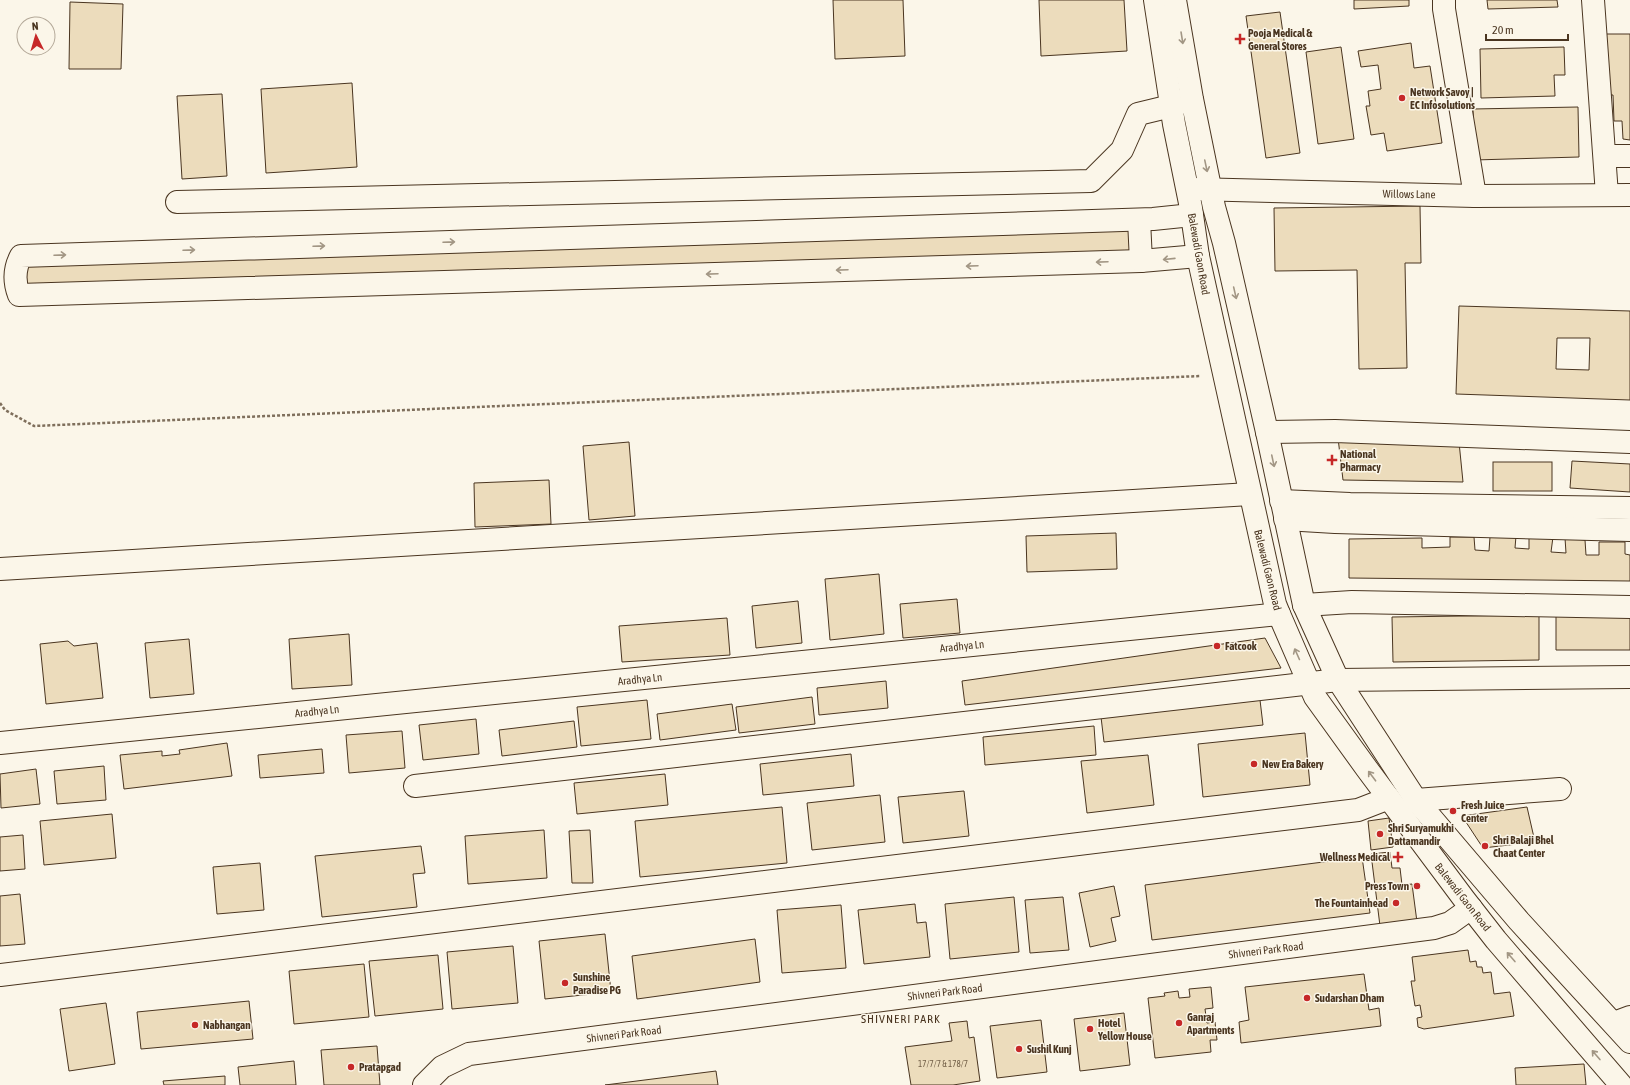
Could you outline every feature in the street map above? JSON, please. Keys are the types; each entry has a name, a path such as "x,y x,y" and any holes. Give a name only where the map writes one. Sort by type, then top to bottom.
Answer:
{"street":[{"name":"Balewadi Gaon Road","path":"1155,0 1171,106 1192,215 1198,256 1250,494 1275,604 1279,614 1315,697 1388,798 1496,940 1621,1085"},
{"name":"Balewadi Gaon Road","path":"1175,0 1192,99 1210,189 1267,432 1304,605 1338,680 1416,800 1520,921 1622,1020 1630,1042"},
{"path":"1444,0 1444,9 1475,196"},
{"path":"1593,0 1607,196"},
{"path":"178,202 1091,181 1122,150 1138,114 1192,99"},
{"path":"1605,156 1630,156"},
{"name":"Willows Lane","path":"1187,189 1475,196 1630,196"},
{"path":"1192,215 1139,220 21,256 16,264 15,285 19,295 1141,261 1198,256"},
{"path":"1139,220 1141,261"},
{"path":"1267,432 1335,431 1630,442"},
{"path":"0,569 1250,494"},
{"path":"1283,510 1350,504 1630,508"},
{"path":"1283,510 1335,522 1630,530"},
{"path":"1304,605 1352,602 1630,607"},
{"name":"Aradhya Ln","path":"0,743 1279,614"},
{"path":"415,786 1338,680 1630,677"},
{"path":"1416,800 1560,789"},
{"path":"0,975 1358,810 1388,798"},
{"name":"Shivneri Park Road","path":"424,1085 442,1067 470,1054 1434,928 1450,923 1471,908"}],"path":[{"path":"0,404 5,410 34,426 1224,375"}],"building":[{"path":"833,0 903,0 905,56 835,59"},
{"path":"1039,0 1124,0 1127,51 1041,56"},
{"path":"1354,0 1409,0 1409,6 1354,9"},
{"path":"1487,0 1557,0 1558,7 1488,9"},
{"path":"70,2 123,4 121,69 69,69"},
{"path":"1280,12 1300,153 1266,158 1246,16"},
{"path":"1602,34 1630,34 1630,140 1623,139 1622,121 1614,121 1613,95 1608,95"},
{"name":"Network Savoy | EC Infosolutions","path":"1411,43 1414,68 1430,66 1442,143 1387,151 1384,133 1371,135 1366,106 1370,106 1368,91 1381,89 1378,65 1361,67 1358,51"},
{"path":"1341,47 1354,139 1318,144 1306,52"},
{"path":"1564,47 1565,75 1554,75 1555,96 1481,98 1480,49"},
{"path":"352,83 357,167 266,173 261,89"},
{"path":"222,94 227,176 182,179 177,96"},
{"path":"1578,107 1579,157 1474,160 1473,109"},
{"path":"1420,206 1421,263 1405,263 1407,368 1359,369 1357,270 1275,271 1274,208"},
{"path":"1130,226 1130,252 22,288 22,262"},
{"path":"1459,306 1630,311 1630,400 1456,394","holes":["1557,338 1590,338 1589,370 1556,369"]},
{"path":"1338,438 1459,442 1463,482 1343,480"},
{"path":"629,442 635,516 589,520 583,446"},
{"path":"1572,461 1630,464 1630,492 1570,488"},
{"path":"1493,462 1552,462 1552,491 1493,491"},
{"path":"549,480 551,524 475,527 474,483"},
{"path":"1116,533 1117,569 1027,572 1026,536"},
{"path":"1516,536 1515,548 1529,549 1529,536 1553,537 1551,552 1566,553 1565,538 1585,540 1586,555 1599,555 1599,542 1625,542 1625,554 1630,555 1630,581 1349,578 1349,539 1422,538 1422,548 1450,547 1450,537 1474,537 1475,550 1489,551 1490,537"},
{"path":"879,574 884,634 830,640 825,579"},
{"path":"957,599 960,633 903,638 900,604"},
{"path":"798,601 802,643 756,648 752,606"},
{"path":"1556,611 1630,612 1630,650 1556,650"},
{"path":"1539,615 1539,660 1393,662 1392,617"},
{"path":"727,618 730,655 622,662 619,626"},
{"path":"349,634 352,685 292,689 289,639"},
{"path":"1265,638 1281,668 965,705 962,681"},
{"path":"189,639 194,694 150,698 145,643"},
{"path":"68,641 74,646 97,643 103,698 46,704 40,644"},
{"path":"886,681 888,708 819,715 817,688"},
{"path":"812,697 815,724 739,733 736,707"},
{"path":"647,700 651,739 581,746 577,707"},
{"path":"1260,700 1263,725 1104,742 1101,717"},
{"path":"732,704 736,730 660,740 657,714"},
{"path":"476,719 479,754 423,760 419,725"},
{"path":"574,721 577,747 502,756 499,730"},
{"path":"1094,726 1096,755 985,765 983,737"},
{"path":"402,731 405,768 349,773 346,735"},
{"name":"New Era Bakery","path":"1305,733 1310,785 1203,797 1198,744"},
{"path":"227,743 232,776 124,789 120,755 162,751 162,756 180,754 179,750"},
{"path":"322,749 324,773 260,778 258,755"},
{"path":"851,754 854,786 763,795 760,764"},
{"path":"1148,755 1154,805 1087,813 1081,761"},
{"path":"104,766 106,800 57,804 54,771"},
{"path":"36,769 40,804 1,808 0,774"},
{"path":"665,774 668,805 577,814 574,783"},
{"path":"964,791 969,836 903,843 898,797"},
{"path":"880,795 885,842 812,850 807,803"},
{"path":"782,807 787,863 640,877 635,821"},
{"path":"1527,807 1535,842 1483,848 1462,816"},
{"path":"112,814 116,858 44,865 40,821"},
{"name":"Shri Suryamukhi Dattamandir","path":"1389,818 1393,847 1371,850 1368,821"},
{"path":"544,830 547,878 468,884 465,836"},
{"path":"590,830 593,883 572,883 569,831"},
{"path":"23,835 25,869 0,871 0,837"},
{"path":"421,846 425,873 413,874 417,907 322,917 315,856"},
{"name":"The Fountainhead","path":"1390,852 1392,868 1400,868 1402,885 1412,884 1417,922 1380,926 1371,854"},
{"path":"1362,857 1370,913 1152,940 1145,885"},
{"path":"260,863 264,910 217,914 213,867"},
{"path":"1114,886 1120,916 1111,918 1116,941 1090,947 1079,893"},
{"path":"20,894 25,944 0,946 0,896"},
{"path":"1014,897 1019,952 950,959 945,904"},
{"path":"1063,897 1069,950 1030,953 1025,900"},
{"path":"915,904 917,923 926,922 930,957 864,964 858,910"},
{"path":"841,905 846,968 782,973 777,910"},
{"path":"605,934 611,992 545,999 539,941"},
{"path":"755,939 760,982 637,999 632,956"},
{"path":"513,946 518,1003 452,1009 447,952"},
{"path":"1468,950 1470,962 1476,961 1477,967 1482,967 1483,973 1491,972 1494,994 1510,992 1514,1016 1424,1029 1418,1027 1417,1018 1422,1017 1420,1005 1415,1006 1411,981 1415,981 1412,957"},
{"path":"438,955 443,1009 375,1016 369,961"},
{"path":"364,964 369,1017 294,1024 289,971"},
{"name":"Sudarshan Dham","path":"1364,974 1369,1010 1379,1008 1381,1026 1241,1043 1239,1022 1249,1020 1245,987"},
{"name":"Ganraj Apartments","path":"1211,987 1213,1008 1205,1009 1207,1023 1215,1022 1217,1040 1210,1040 1211,1052 1155,1058 1148,998 1165,996 1164,993 1178,991 1179,998 1190,997 1189,989"},
{"name":"Nabhangan","path":"249,1001 253,1039 141,1049 137,1012"},
{"path":"106,1003 115,1064 69,1071 60,1009"},
{"path":"1124,1013 1130,1065 1080,1071 1074,1019"},
{"name":"Sushil Kunj","path":"1041,1020 1047,1072 997,1078 990,1026"},
{"path":"967,1021 969,1038 974,1037 980,1081 953,1085 911,1085 905,1047 952,1041 949,1023"},
{"name":"Pratapgad","path":"377,1046 380,1085 324,1085 321,1050"},
{"path":"294,1061 296,1085 240,1085 238,1067"},
{"path":"1584,1064 1586,1085 1516,1085 1515,1068"},
{"path":"716,1071 718,1085 605,1085"},
{"path":"225,1076 225,1085 164,1085 163,1081"}],"place":[{"name":"Pooja Medical & General Stores","path":"1240,39"},
{"name":"Network Savoy | EC Infosolutions","path":"1402,98"},
{"name":"National Pharmacy","path":"1332,460"},
{"name":"Fatcook","path":"1217,646"},
{"name":"New Era Bakery","path":"1254,764"},
{"name":"Fresh Juice Center","path":"1453,811"},
{"name":"Shri Suryamukhi Dattamandir","path":"1380,834"},
{"name":"Shri Balaji Bhel Chaat Center","path":"1485,846"},
{"name":"Wellness Medical","path":"1398,857"},
{"name":"Press Town","path":"1417,886"},
{"name":"The Fountainhead","path":"1396,903"},
{"name":"Sunshine Paradise PG","path":"565,983"},
{"name":"Sudarshan Dham","path":"1307,998"},
{"name":"Ganraj Apartments","path":"1179,1023"},
{"name":"Nabhangan","path":"195,1025"},
{"name":"Hotel Yellow House","path":"1090,1029"},
{"name":"Sushil Kunj","path":"1019,1049"},
{"name":"Pratapgad","path":"351,1067"}],"district":[{"name":"SHIVNERI PARK","path":"901,1019"}]}
